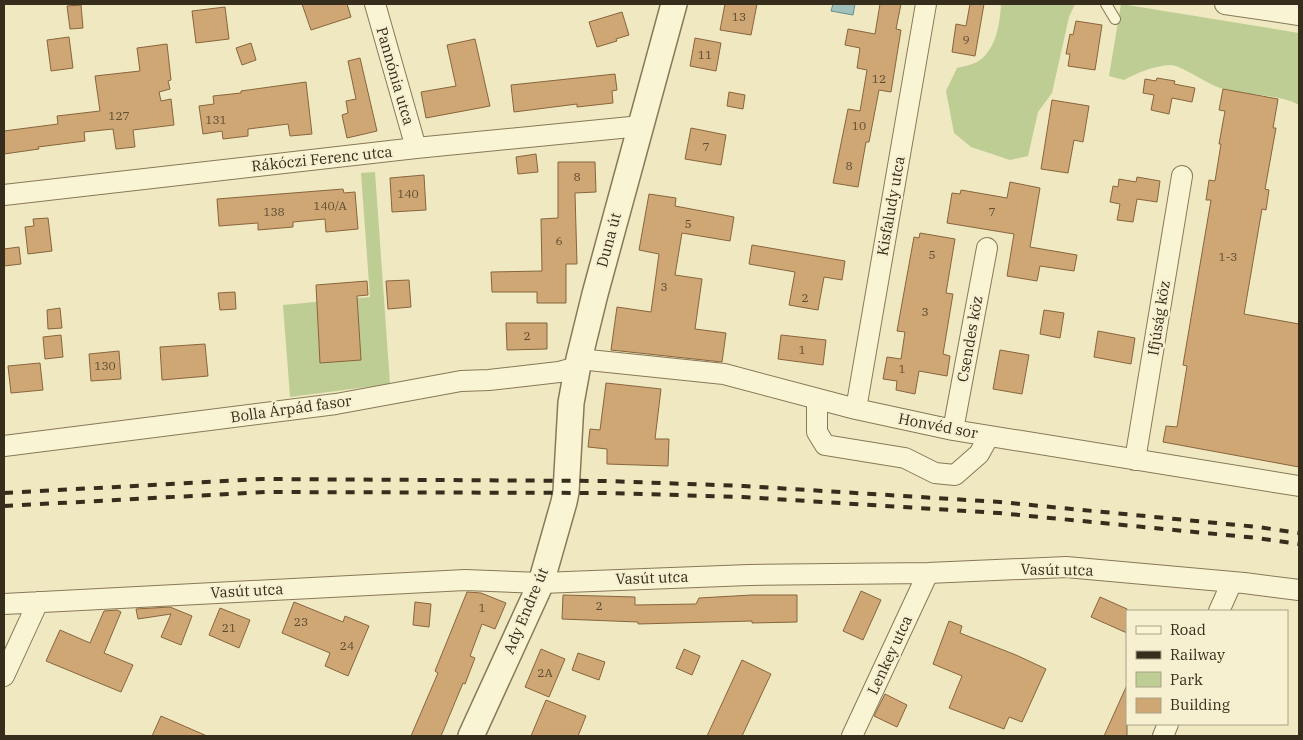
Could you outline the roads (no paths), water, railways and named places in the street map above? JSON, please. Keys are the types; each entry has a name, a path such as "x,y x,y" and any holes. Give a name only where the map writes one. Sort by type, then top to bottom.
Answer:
{"street":[{"name":"Pannónia utca","path":"375,4 416,148"},
{"name":"Duna út","path":"566,481 571,403 579,363 595,294 674,4"},
{"name":"Kisfaludy utca","path":"856,409 926,4"},
{"path":"1225,4 1299,16"},
{"name":"Rákóczi Ferenc utca","path":"4,195 416,148 641,126"},
{"name":"Ifjúság köz","path":"1136,460 1182,176"},
{"name":"Csendes köz","path":"953,430 987,248"},
{"name":"Honvéd sor","path":"579,363 724,374 856,409 953,430 1299,486"},
{"name":"Bolla Árpád fasor","path":"4,446 336,404 461,381 489,380 559,372 579,363"},
{"path":"817,399 817,432 825,445 905,458 935,473 955,475 979,454 990,436"},
{"name":"Ady Endre út","path":"471,736 541,583 564,502 566,481"},
{"name":"Vasút utca","path":"4,604 464,580 541,583 749,575 928,573 1066,567 1299,590"},
{"name":"Lenkey utca","path":"852,736 928,573"},
{"path":"1219,610 1232,582"},
{"path":"4,676 38,602"}],"lane":[{"path":"1106,4 1115,19"}],"water":[{"path":"833,4 855,4 853,15 831,11"}],"railway":[{"path":"4,493 262,479 606,481 744,486 1000,502 1258,527 1299,533"},
{"path":"4,506 266,492 606,493 743,497 999,513 1257,538 1299,544"}]}
